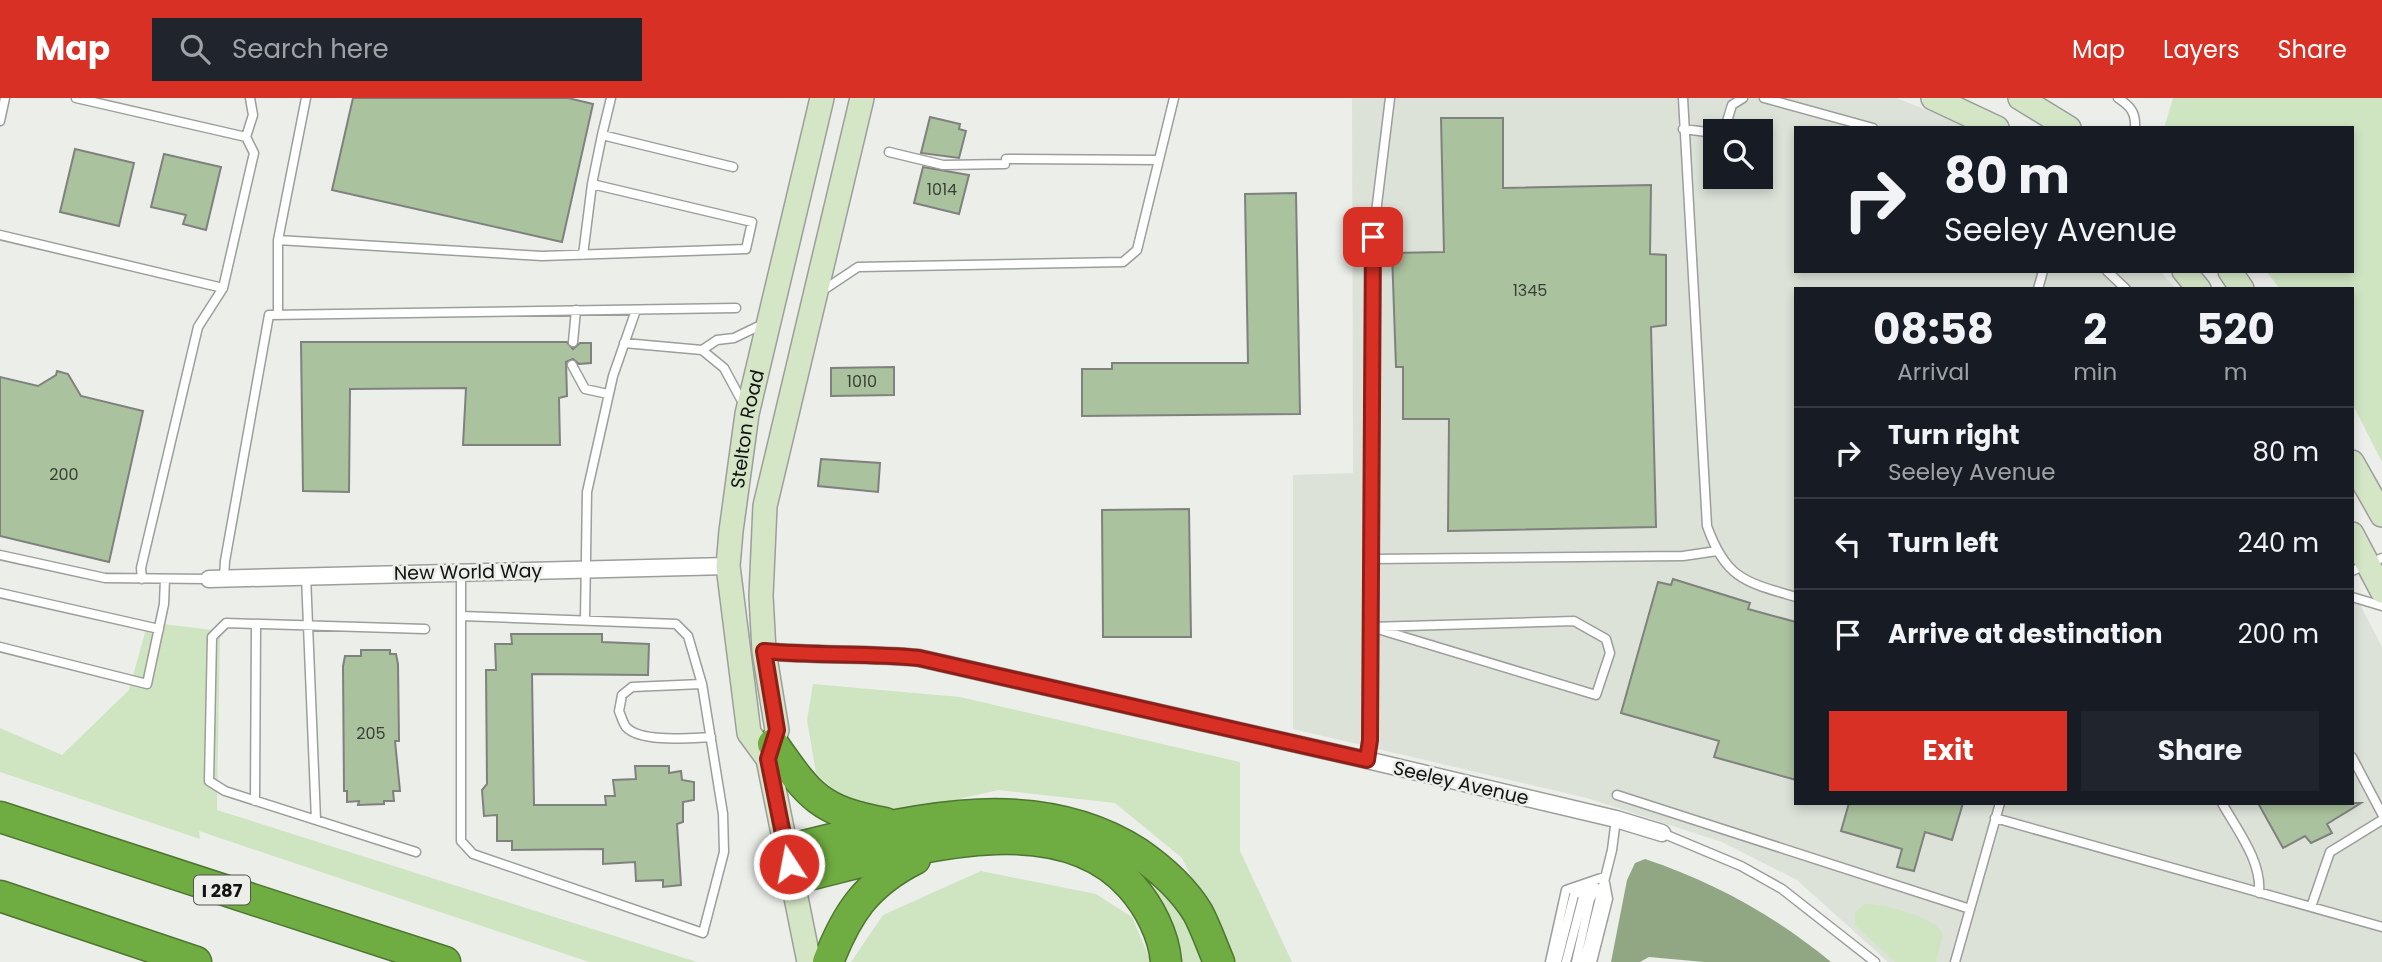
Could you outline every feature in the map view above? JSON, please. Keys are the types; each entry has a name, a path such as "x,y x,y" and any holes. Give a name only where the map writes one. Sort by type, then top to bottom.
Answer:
{"highway":[{"path":"770,752 819,802 849,816 900,825"},
{"path":"786,850 900,825 995,813 1055,818 1109,835 1164,870 1198,912 1219,962"},
{"name":"I 287","path":"0,817 445,962"},
{"path":"792,879 981,838 1036,839 1076,850 1104,864 1142,899 1165,946 1166,962"},
{"path":"828,962 839,933 859,900 908,862 939,846"},
{"path":"0,896 196,962"},
{"path":"142,945 171,962"}],"main road":[{"name":"Stelton Road","path":"770,752 749,733 728,566 747,414 768,322 794,228 822,98"},
{"name":"Stelton Road","path":"809,962 786,850 770,752 777,730 764,651 761,567 765,506 862,98"},
{"path":"1933,98 1993,126"},
{"path":"2020,98 2066,126"},
{"path":"2186,273 2197,287"},
{"path":"2354,466 2382,515"},
{"path":"2354,538 2382,591"}],"street":[{"name":"New World Way","path":"217,578 728,566"},
{"name":"Seeley Avenue","path":"764,651 809,655 870,653 919,658 1367,760 1616,819 1662,833"}],"lane":[{"path":"0,121 5,98"},
{"path":"76,98 246,138"},
{"path":"142,579 141,568 198,327 223,288 254,153 246,138 253,115 250,98"},
{"path":"278,313 278,240 306,98"},
{"path":"583,255 592,184 611,98"},
{"path":"815,297 858,267 1123,262 1138,250 1174,98"},
{"path":"1367,760 1370,740 1373,237 1390,98"},
{"path":"1683,98 1707,526 1717,551 1730,571 1744,581 1794,596"},
{"path":"1728,119 1732,105 1743,98"},
{"path":"1765,98 1866,126"},
{"path":"2118,98 2130,106 2136,117 2135,126"},
{"path":"1683,129 1703,132"},
{"path":"603,135 733,167"},
{"path":"888,152 943,165 1159,160"},
{"path":"278,240 542,256 746,249 752,222 592,184"},
{"path":"0,235 223,288"},
{"path":"2109,273 2124,287"},
{"path":"0,555 105,578 217,578 225,561 269,315 736,308"},
{"path":"573,342 576,310"},
{"path":"585,620 587,492 608,394 636,310"},
{"path":"702,350 717,340 734,338 768,322"},
{"path":"624,343 702,350 724,368 747,414"},
{"path":"572,365 585,389 608,394"},
{"path":"1371,559 1683,556 1717,551"},
{"path":"461,573 461,841 473,855 703,933 724,852 723,814 702,684 688,636 676,624 462,616"},
{"path":"306,576 316,820"},
{"path":"0,647 147,684 159,629 165,579"},
{"path":"0,593 159,629"},
{"path":"2354,598 2382,606"},
{"path":"1574,621 1606,639 1610,653 1596,695 1371,627 1574,621"},
{"path":"416,852 225,791 209,781 212,637 226,623 425,629"},
{"path":"256,624 256,801"},
{"path":"702,684 632,687 622,695 619,712 626,727 638,735 677,739 711,737"},
{"path":"2354,761 2382,814"},
{"path":"1618,795 1970,909"},
{"path":"1955,962 1999,805"},
{"path":"2223,805 2257,866 2261,878 2259,892"},
{"path":"1995,818 2382,927"},
{"path":"1584,962 1612,850 1616,819"},
{"path":"2311,907 2330,852 2382,820"},
{"path":"1662,833 1741,866 1782,889 1875,962"},
{"path":"1550,962 1566,890 1604,877"},
{"path":"1557,962 1574,895 1604,877"},
{"path":"1566,962 1583,897 1604,877"},
{"path":"1576,962 1590,899 1604,877"},
{"path":"1592,962 1608,899 1604,877"}],"shaded area":[{"path":"1352,98 1896,98 1969,126 1794,126 1794,273 2162,273 2174,287 1794,287 1794,805 2354,805 2354,593 2382,647 2382,962 1888,962 1797,880 1722,842 1587,798 1293,729 1293,475 1353,473"},
{"path":"2173,98 2382,98 2382,462 2354,407 2354,287 2278,287 2268,273 2354,273 2354,126 2165,126"},
{"path":"148,622 220,631 217,810 697,962 589,962 199,831 200,839 0,772 0,728 62,755 129,690"},
{"path":"813,684 960,697 1240,762 1240,851 1292,962 1233,962 1182,858 1115,803 999,790 905,811 847,802 816,773 807,720"},
{"path":"1645,859 1695,878 1743,902 1810,945 1831,962 1704,962 1649,957 1640,962 1611,962 1627,880 1635,863"},
{"path":"981,871 1096,894 1132,917 1151,962 851,962 883,915"},
{"path":"1142,876 1193,923 1209,962 1175,962 1166,915"},
{"path":"1865,904 1909,913 1932,923 1943,935 1936,962 1895,962 1855,925 1855,912"}],"building":[{"path":"353,98 568,98 593,104 562,242 332,190"},
{"path":"930,117 960,124 959,129 966,131 959,158 921,153"},
{"path":"1441,118 1503,118 1503,188 1651,185 1650,254 1666,255 1666,325 1651,327 1656,527 1448,531 1449,419 1403,419 1403,367 1396,367 1392,253 1444,252"},
{"path":"75,149 134,163 119,226 60,212"},
{"path":"164,154 221,167 206,230 183,224 186,215 151,207"},
{"path":"923,167 969,175 959,214 914,203"},
{"path":"1296,193 1300,414 1082,416 1082,369 1112,369 1112,363 1248,363 1245,194"},
{"path":"301,342 567,342 573,349 580,343 591,343 591,363 579,364 573,359 566,362 567,396 559,398 560,445 463,445 466,388 350,389 349,492 303,491"},
{"path":"894,367 894,395 831,396 831,368"},
{"path":"57,371 68,374 81,396 143,411 109,562 0,536 0,377 38,386 56,375"},
{"path":"821,459 880,463 878,492 818,486"},
{"path":"1189,509 1191,637 1103,637 1102,510"},
{"path":"1673,579 1750,603 1748,609 1794,621 1794,779 1714,757 1719,741 1621,713 1658,582 1671,585"},
{"path":"511,634 602,634 602,642 649,644 648,675 532,674 534,805 606,805 605,796 615,796 613,780 636,779 635,766 669,766 669,773 681,771 682,780 694,782 694,800 683,802 683,822 677,824 681,885 663,887 663,880 636,881 635,862 603,864 603,849 512,850 512,841 497,841 497,815 484,816 482,790 487,784 486,670 496,670 495,644 512,644"},
{"path":"361,650 390,650 390,654 396,654 398,664 399,741 395,741 400,791 393,791 394,801 384,801 384,804 358,805 359,801 347,802 347,791 344,791 343,666 345,656 361,656"},
{"path":"2361,803 2327,824 2332,833 2311,843 2305,836 2283,848 2259,805"},
{"path":"1848,805 1962,805 1952,840 1925,832 1914,871 1897,867 1902,849 1841,831"}],"route":[{"path":"789,864 768,759 777,730 764,651 809,655 870,653 919,658 1367,760 1370,740 1373,237"}]}
